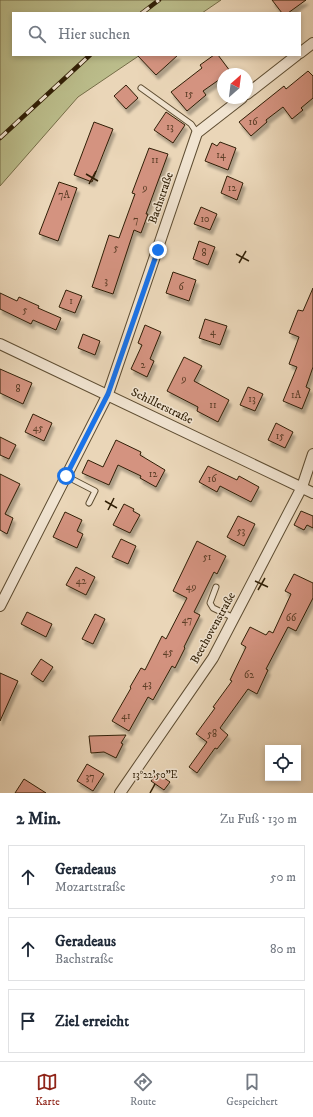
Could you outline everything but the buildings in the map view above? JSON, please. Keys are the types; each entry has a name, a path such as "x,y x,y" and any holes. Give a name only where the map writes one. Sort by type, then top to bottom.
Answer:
{"street":[{"path":"301,52 313,42"},
{"path":"253,89 296,56"},
{"path":"197,133 234,104"},
{"name":"Bachstraße","path":"0,606 108,394 197,133"},
{"name":"Schillerstraße","path":"0,344 108,394 313,493"},
{"name":"Beethovenstraße","path":"120,793 214,658 302,487 313,454"}],"lane":[{"path":"141,88 191,124 197,133"},
{"path":"66,476 94,491 89,503"},
{"path":"216,587 210,602 213,608 234,618"}],"green space":[{"path":"0,0 221,0 203,12 12,12 12,56 139,56 78,97 0,186"}],"railway":[{"path":"143,12 159,0"},
{"path":"0,138 89,56"}],"route":[{"path":"66,476 108,394 158,250"}]}
